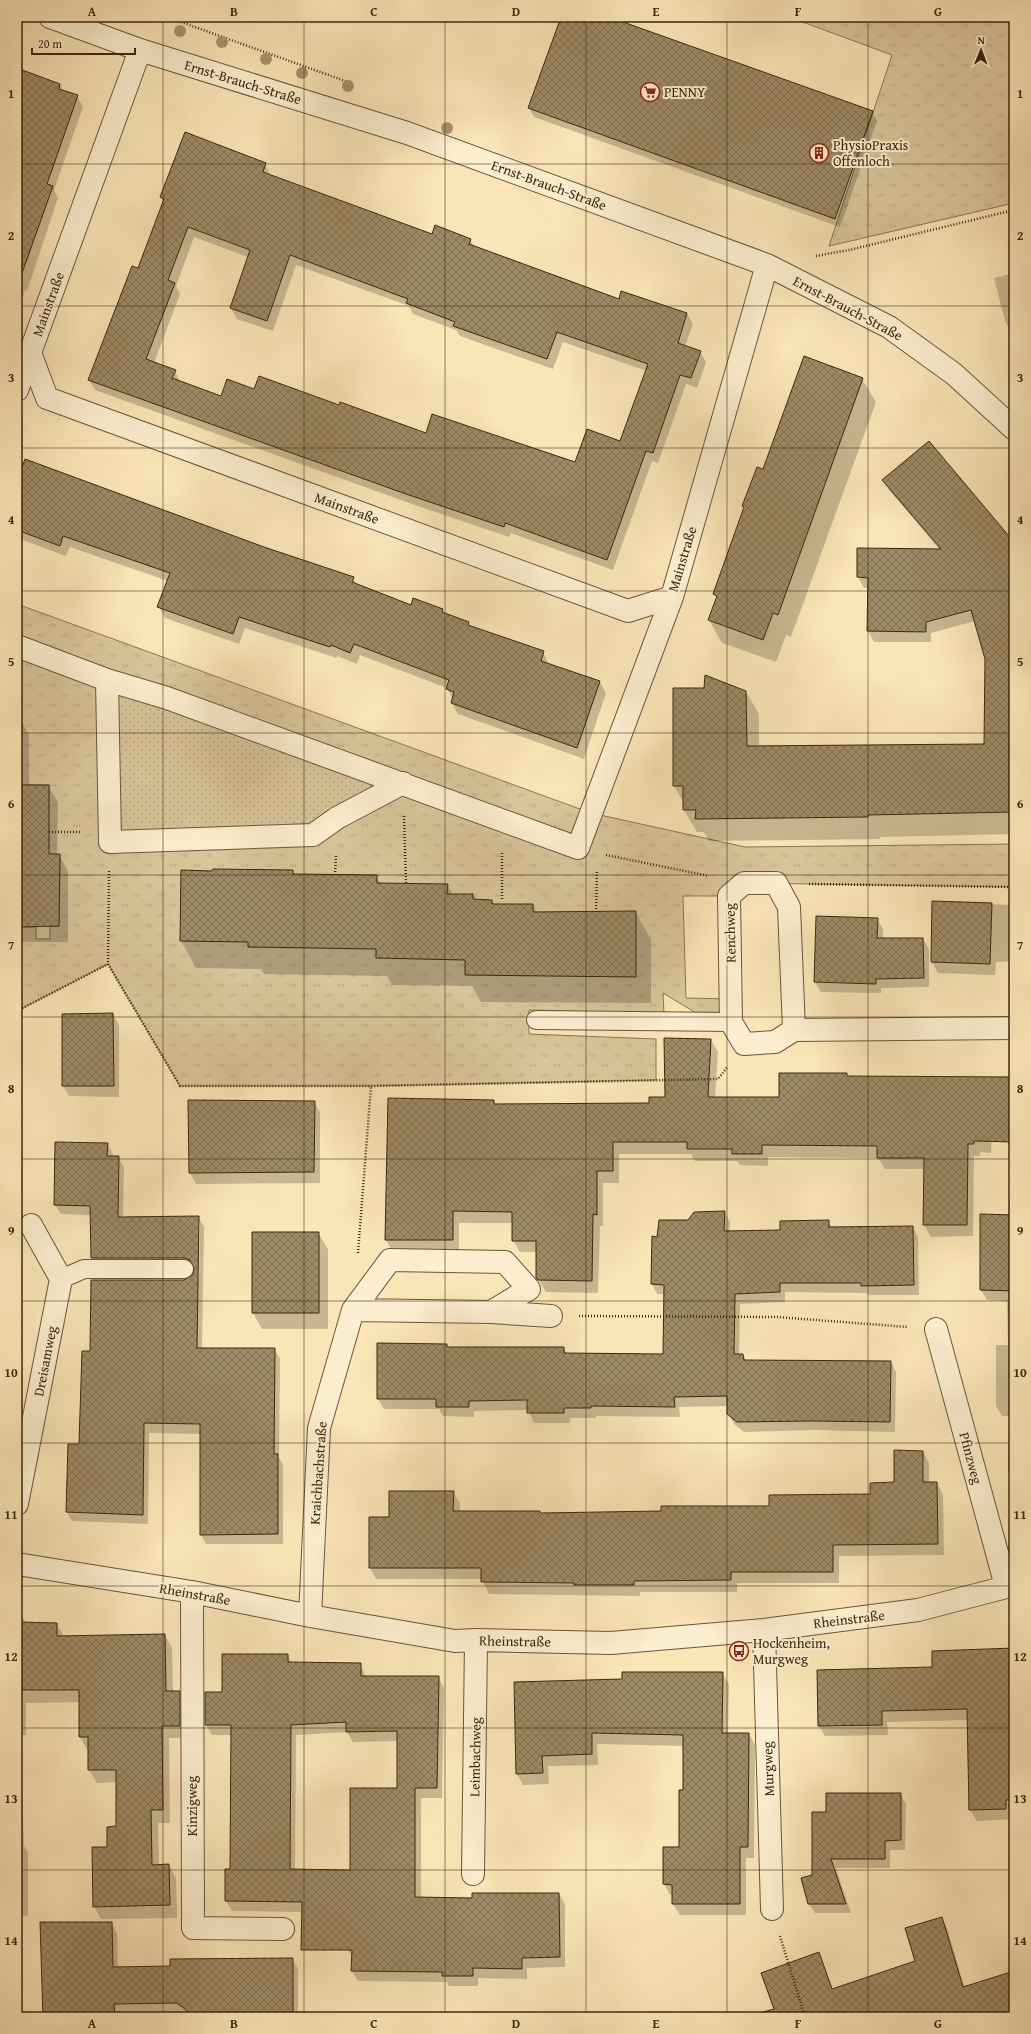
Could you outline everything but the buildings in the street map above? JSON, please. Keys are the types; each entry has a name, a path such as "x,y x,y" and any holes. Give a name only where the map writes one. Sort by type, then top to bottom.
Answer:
{"street":[{"name":"Ernst-Brauch-Straße","path":"50,17 140,50 407,133 767,265 889,327 954,374 1013,428"},
{"name":"Mainstraße","path":"140,50 30,353 47,398 628,611 672,597 767,265"},
{"path":"17,390 30,353"},
{"path":"17,646 107,680 167,698 578,848 672,597"},
{"path":"107,680 110,842 313,835 338,818 402,783"},
{"name":"Renchweg","path":"744,1044 731,1022 729,896 744,883 776,883 789,906 794,1030"},
{"path":"744,1044 775,1042 794,1030 1014,1028"},
{"path":"31,1225 61,1279"},
{"name":"Kraichbachstraße","path":"310,1616 319,1428 353,1310 390,1260 506,1262 529,1289 491,1312"},
{"name":"Dreisamweg","path":"17,1504 61,1279"},
{"path":"353,1310 491,1312 551,1316"},
{"name":"Pfinzweg","path":"936,1329 1010,1585"},
{"name":"Rheinstraße","path":"17,1564 192,1592 310,1616 455,1641 476,1640 611,1643 764,1630 918,1610 1010,1585"},
{"name":"Kinzigweg","path":"192,1592 192,1928 283,1929"},
{"name":"Murgweg","path":"764,1630 772,1909"},
{"name":"Leimbachweg","path":"473,1874 476,1640"}],"lane":[{"path":"536,1020 731,1022"},
{"path":"61,1279 84,1269 184,1269"}],"path":[{"path":"167,17 351,83"},
{"path":"812,257 849,250 1014,210"},
{"path":"402,783 406,883"},
{"path":"502,820 502,899"},
{"path":"110,842 108,964 180,1086 371,1086 718,1079 744,1044"},
{"path":"596,912 597,868"},
{"path":"17,1011 108,964"},
{"path":"357,1256 371,1086"},
{"path":"551,1316 777,1318 936,1329"},
{"path":"772,1909 805,2017"}],"green space":[{"path":"789,17 1014,17 1014,203 829,246 892,55"},
{"path":"17,604 591,813 745,847 1014,844 1014,887 744,883 729,896 683,896 686,998 730,999 731,1015 696,1013 663,993 664,1014 529,1010 529,1034 656,1039 656,1080 371,1086 180,1086 108,964 17,1011 17,927 36,927 36,939 50,939 50,926 59,926 60,855 48,854 49,785 21,785 21,762 17,762 17,742 21,741 21,718 17,718"},
{"path":"107,680 403,783 313,835 110,842"}],"place":[{"name":"PENNY","path":"650,92"},
{"name":"PhysioPraxis Offenloch","path":"819,153"},
{"name":"Hockenheim, Murgweg","path":"739,1651"}]}
